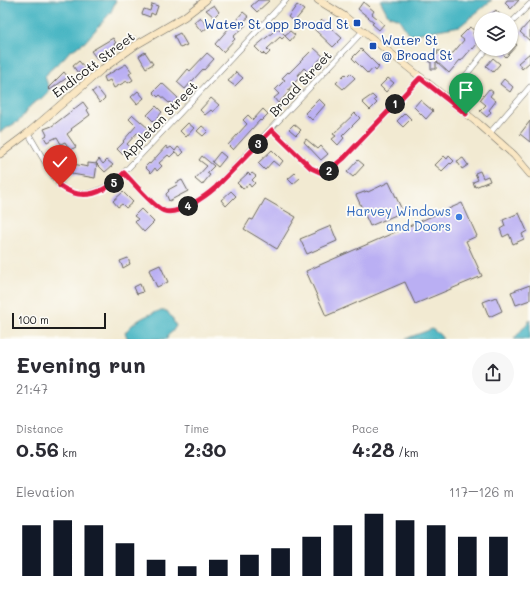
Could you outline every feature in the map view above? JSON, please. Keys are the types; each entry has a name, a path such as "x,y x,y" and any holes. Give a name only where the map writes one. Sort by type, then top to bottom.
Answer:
{"main road":[{"name":"Endicott Street","path":"0,154 28,133 101,70 136,45 184,17 206,0"},
{"path":"318,0 344,16 447,99 514,155 530,174"}],"street":[{"name":"Appleton Street","path":"28,133 60,186 68,191 84,195 102,190 116,181 124,173 286,0"},
{"path":"518,16 530,4"},
{"name":"Broad Street","path":"124,173 148,198 165,211 174,211 206,196 272,130 363,31"},
{"path":"447,99 482,56"},
{"path":"272,130 311,168 322,173 327,172 344,158 420,78"},
{"path":"489,134 530,87"}],"path":[{"path":"111,52 136,36"},
{"path":"90,68 95,64"}],"water":[{"path":"0,0 116,0 111,12 85,42 69,52 49,71 45,77 49,88 48,92 31,105 19,121 0,132"},
{"path":"380,0 492,0 477,12 474,12 474,15 460,26 409,35 399,19 388,15"},
{"path":"159,311 167,311 176,326 168,335 167,339 128,339 125,333 132,325"},
{"path":"530,320 530,339 514,339"},
{"path":"432,329 443,339 405,339"}],"building":[{"path":"258,0 270,0 257,12 251,6"},
{"path":"507,0 519,0 511,9 505,3"},
{"path":"363,2 374,11 372,14 384,24 379,30 372,24 374,22 358,9"},
{"path":"152,4 158,6 155,15 151,13 150,17 142,14 144,9 150,11"},
{"path":"214,5 219,12 214,17 206,10"},
{"path":"297,5 304,10 294,22 288,17"},
{"path":"243,12 249,17 243,22 246,25 233,37 235,39 223,52 215,44"},
{"path":"200,17 208,27 202,32 194,22"},
{"path":"322,20 342,38 333,47 314,29"},
{"path":"530,21 530,41 520,32"},
{"path":"470,27 474,30 473,49 472,48 449,73 436,61 436,69 431,69 431,62 429,62 428,56 438,54 437,51 442,51 443,55 453,53 464,40 460,37"},
{"path":"278,28 285,35 290,31 295,35 290,41 285,36 282,39 280,37 267,49 270,52 266,56 263,53 262,54 255,47"},
{"path":"180,33 187,45 180,48 174,36"},
{"path":"113,38 116,43 114,44 115,46 97,59 91,51"},
{"path":"314,48 323,56 308,72 304,68 298,75 300,77 288,90 290,91 278,103 274,98 279,94 275,90 285,80 282,78"},
{"path":"361,49 379,67 376,71 373,68 368,74 352,58"},
{"path":"145,52 153,64 146,68 139,56"},
{"path":"207,53 214,59 185,89 177,82 188,69 190,71"},
{"path":"530,53 530,62 522,69 518,63"},
{"path":"493,58 500,64 493,72 486,66"},
{"path":"79,61 85,68 78,73 73,66"},
{"path":"126,64 132,72 129,74 133,80 128,83 127,81 114,88 110,80 106,82 104,77"},
{"path":"64,72 68,77 50,90 48,88"},
{"path":"236,72 243,78 235,86 228,81"},
{"path":"350,73 355,78 343,89 336,83 345,74 347,76"},
{"path":"388,78 394,83 386,92 380,86"},
{"path":"472,78 479,85 474,91 467,84"},
{"path":"504,79 513,87 510,92 500,84"},
{"path":"162,83 178,98 172,104 160,95 158,97 153,92"},
{"path":"97,88 105,98 100,103 92,92"},
{"path":"489,89 493,92 490,96 496,101 489,110 491,112 487,117 480,111 486,105 480,100"},
{"path":"138,91 144,98 137,104 131,97"},
{"path":"372,95 376,99 374,100 377,103 370,110 362,102"},
{"path":"211,98 219,105 213,112 211,110 205,115 200,110"},
{"path":"319,99 325,105 312,120 305,113"},
{"path":"420,100 433,111 426,119 414,107"},
{"path":"83,102 90,115 71,129 72,130 67,134 76,147 70,150 65,142 61,144 57,137 47,142 44,137 47,135 44,129 52,126"},
{"path":"156,106 162,112 154,122 147,115"},
{"path":"263,109 268,114 261,121 260,120 233,150 228,145 247,124 243,120 248,115 253,120"},
{"path":"355,113 360,118 342,136 344,138 338,145 332,139 336,136 333,134"},
{"path":"405,113 411,119 403,127 397,121"},
{"path":"133,115 148,128 140,135 137,133 127,144 130,147 122,154 117,149 136,126 129,119"},
{"path":"530,121 530,142 520,134"},
{"path":"188,123 194,128 186,137 180,131"},
{"path":"294,124 301,130 296,135 289,129"},
{"path":"202,126 208,131 203,136 197,131"},
{"path":"306,139 318,149 321,146 328,154 321,160 304,142"},
{"path":"166,146 168,149 171,147 175,151 178,147 184,152 180,156 175,152 170,157 168,155 159,163 162,166 157,171 155,168 151,173 145,167 149,163 150,164"},
{"path":"272,150 283,161 279,166 273,161 265,170 258,163"},
{"path":"220,152 226,157 218,167 212,162"},
{"path":"202,156 214,166 207,173 210,175 202,185 195,179 207,166 199,160"},
{"path":"444,156 447,159 449,156 454,161 442,171 435,165"},
{"path":"463,158 468,165 462,169 457,161"},
{"path":"99,159 103,164 107,160 113,165 105,172 96,163"},
{"path":"358,160 364,165 353,177 347,172"},
{"path":"88,163 97,164 95,178 72,174 72,172 64,169 65,164 88,167"},
{"path":"480,171 483,178 488,176 490,181 475,187 473,182 478,180 475,173"},
{"path":"248,173 250,175 252,173 256,176 252,180 255,183 251,187 249,184 243,189 237,183"},
{"path":"295,173 300,178 293,184 288,179"},
{"path":"182,180 188,191 169,201 166,194 169,191 168,190"},
{"path":"389,182 403,212 370,226 356,195 367,191 368,192"},
{"path":"231,191 236,196 226,206 221,200"},
{"path":"123,192 133,202 126,208 122,204 118,207 113,201"},
{"path":"265,199 296,217 277,249 244,229 250,219 253,220"},
{"path":"462,203 477,236 466,241 482,276 415,304 405,282 326,316 306,271"},
{"path":"141,209 154,222 144,232 135,222 138,219 134,216"},
{"path":"519,213 527,231 522,234 524,239 513,244 509,234 503,237 500,229 505,226 503,220"},
{"path":"331,226 337,241 307,254 300,239"},
{"path":"128,258 130,264 123,268 120,261"},
{"path":"160,265 168,282 157,287 149,270"},
{"path":"140,284 143,292 137,294 134,287"},
{"path":"530,285 530,300 516,305 511,292"},
{"path":"496,297 502,311 489,317 483,302"}],"place":[{"name":"Water St opp Broad St","path":"357,23"},
{"name":"Water St @ Broad St","path":"373,46"},
{"name":"Harvey Windows and Doors","path":"459,217"}],"route":[{"path":"60,186 77,194 92,194 102,190 116,181 124,173 160,208 165,211 174,211 206,196 272,130 311,168 322,173 331,170 420,78 466,114"}]}
